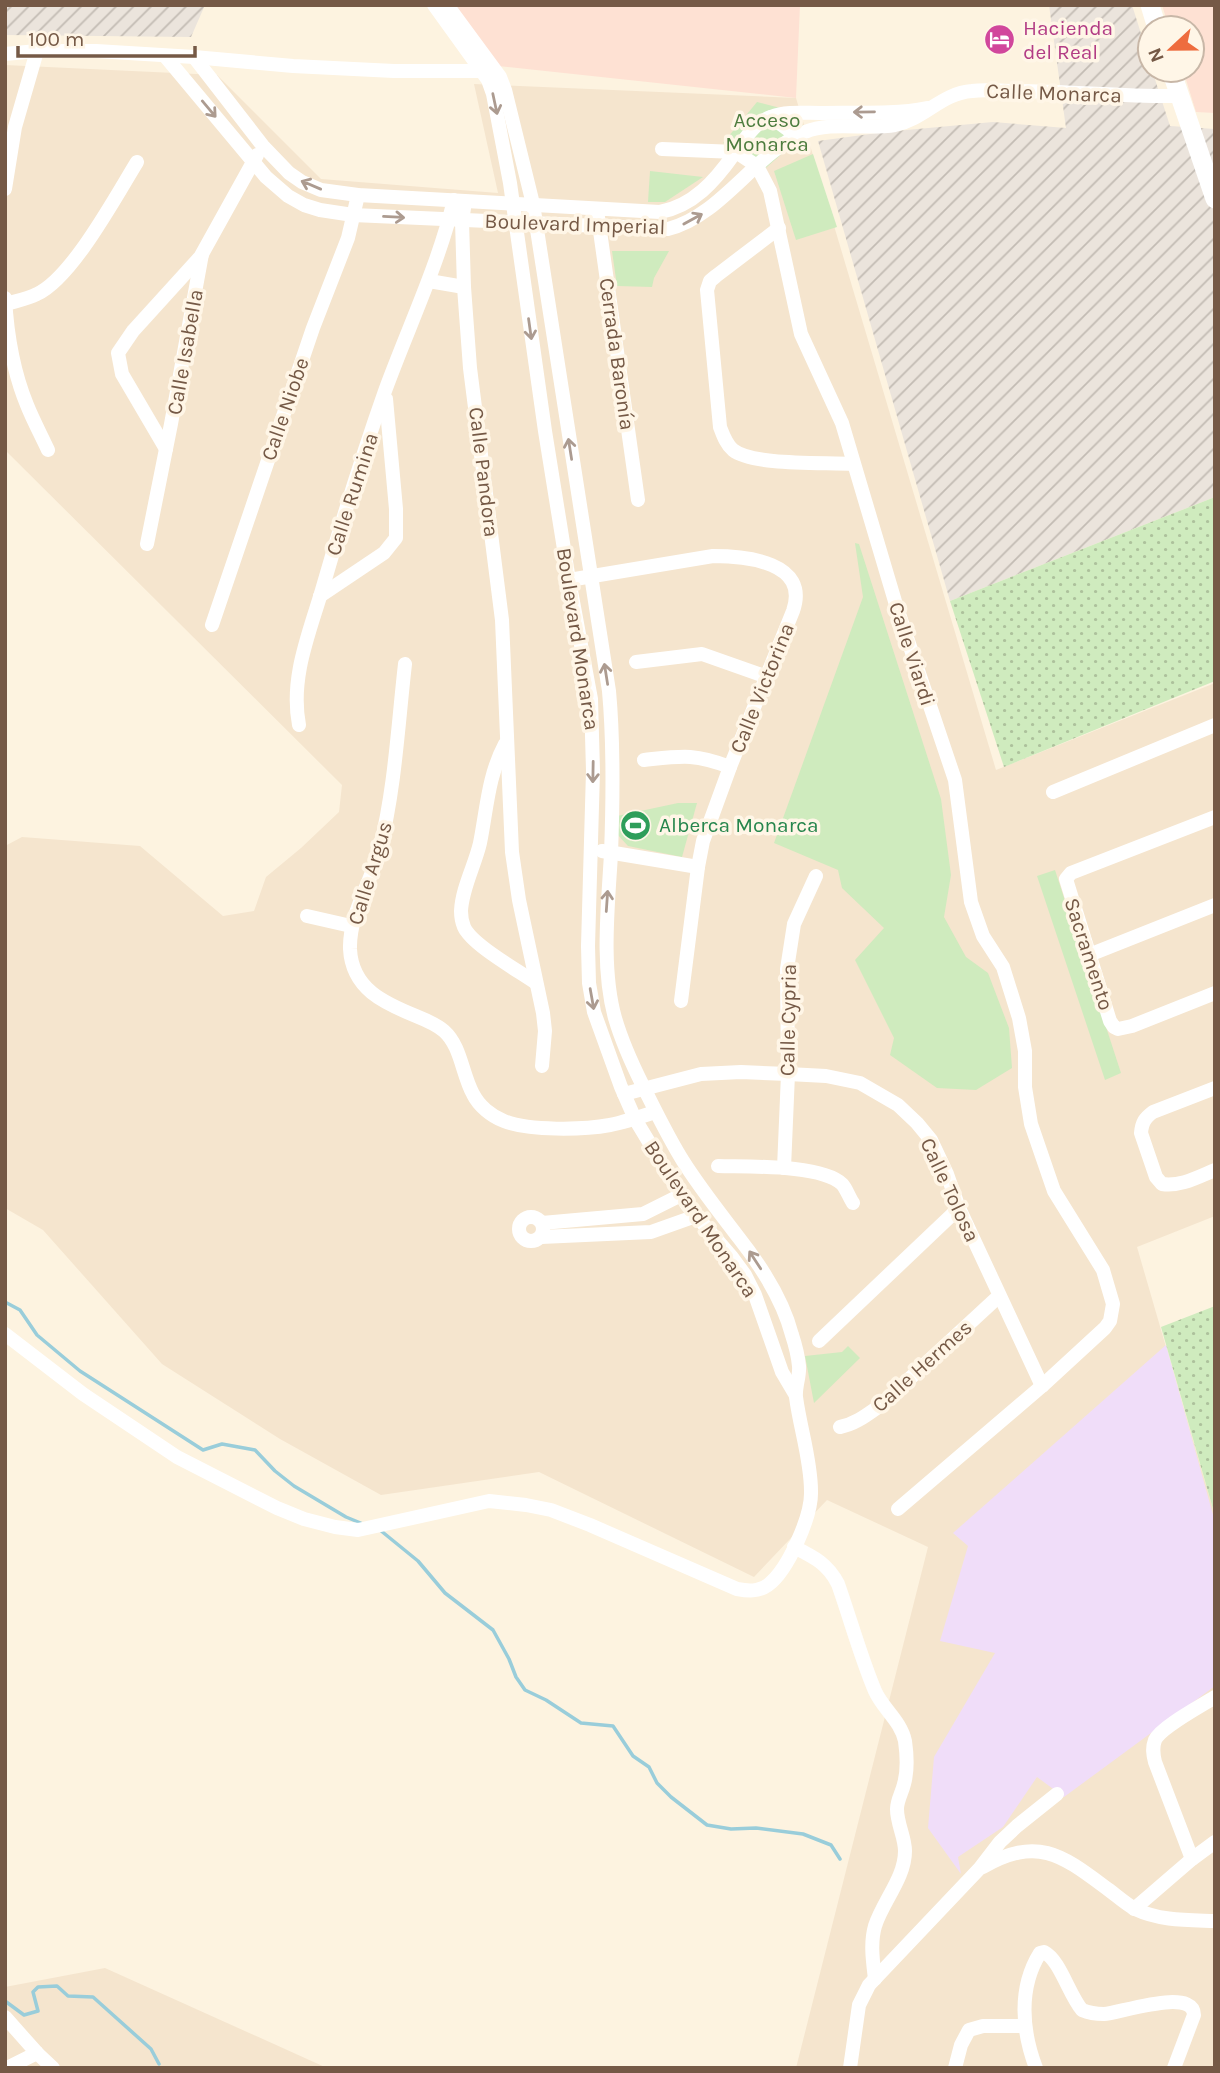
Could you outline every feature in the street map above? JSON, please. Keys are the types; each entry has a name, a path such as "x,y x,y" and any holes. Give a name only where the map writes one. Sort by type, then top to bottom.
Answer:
{"street":[{"name":"Boulevard Monarca","path":"434,5 482,71 493,94 513,204 569,580 592,699 592,848 588,946 589,983 594,1012 635,1119 681,1195 745,1275 782,1372 795,1394"},
{"name":"Boulevard Monarca","path":"447,5 500,77 533,204 609,691 612,725 611,853 606,916 609,979 617,1025 655,1112 683,1162 771,1284 792,1333 799,1367 795,1394"},
{"path":"5,189 15,127 37,51"},
{"path":"5,54 96,51 368,70 482,71"},
{"name":"Boulevard Imperial","path":"165,57 266,177 288,196 320,210 353,215 668,229 701,215 757,166 805,132 824,128 895,125 918,118 932,107"},
{"name":"Boulevard Imperial","path":"194,57 278,163 302,182 321,190 358,195 660,212 679,207 709,186 757,125 771,117"},
{"path":"1175,84 1215,200"},
{"name":"Calle Monarca","path":"932,107 949,97 972,90 1179,96"},
{"path":"771,117 798,113 900,112 932,107"},
{"path":"771,117 797,136"},
{"name":"Calle Isabella","path":"166,449 122,374 118,353 133,331 202,254 263,146"},
{"path":"662,149 736,152 757,166"},
{"path":"6,304 38,294 60,276 100,223 137,162"},
{"name":"Calle Viardi","path":"757,166 770,191 801,334 842,423 897,608 955,780 971,902 983,936 1003,967 1019,1018 1025,1051 1025,1087 1031,1124 1054,1191 1103,1270 1113,1304 1113,1312 1105,1328 1042,1386 898,1508"},
{"name":"Calle Niobe","path":"212,625 309,340 348,238 358,195"},
{"name":"Calle Pandora","path":"460,201 456,221 470,368 502,620 512,852 545,1031 542,1066"},
{"name":"Cerrada Baronía","path":"598,208 598,225 638,500"},
{"name":"Calle Rumina","path":"299,725 296,682 320,596 385,392 456,221"},
{"path":"779,228 710,281 707,290 720,426 724,439 733,450 762,460 853,464"},
{"name":"Calle Isabella","path":"147,544 202,254"},
{"path":"429,281 464,287"},
{"path":"5,298 6,324 16,371 26,404 48,450"},
{"name":"Calle Rumina","path":"320,596 384,553 396,537 396,509 385,392"},
{"name":"Calle Victorina","path":"569,580 713,556 751,558 779,569 790,578 797,591 797,602 730,767 704,841 698,867 681,1000"},
{"path":"636,662 702,654 767,677"},
{"name":"Calle Argus","path":"405,664 389,807 380,852 351,926 350,949 358,978 376,998 434,1024 445,1032 457,1052 472,1093 489,1113 501,1120 555,1128 610,1125 635,1119"},
{"path":"1053,792 1215,725"},
{"path":"506,743 490,780 480,843 464,895 462,919 468,934 536,984"},
{"path":"644,760 681,756 706,758 730,767"},
{"name":"Sacramento","path":"1215,817 1068,876 1066,884 1114,1027 1118,1029 1132,1026 1215,993"},
{"path":"592,848 698,867"},
{"name":"Calle Cypria","path":"784,1168 788,1074 788,969 794,925 816,876"},
{"path":"1089,955 1215,905"},
{"path":"307,916 351,926"},
{"name":"Calle Tolosa","path":"624,1094 701,1074 741,1072 826,1076 860,1083 898,1105 931,1140 959,1208 1042,1386"},
{"path":"1215,1088 1153,1112 1145,1118 1141,1133 1156,1177 1162,1184 1173,1185 1215,1170"},
{"path":"635,1119 655,1112"},
{"path":"718,1166 784,1168 826,1174 843,1184 853,1203"},
{"path":"681,1195 643,1214 541,1230 651,1232 696,1216"},
{"path":"819,1341 959,1208"},
{"name":"Calle Hermes","path":"840,1427 861,1419 881,1405 999,1296"},
{"path":"5,1334 83,1394 177,1457 304,1519 358,1530 489,1501 526,1505 551,1510 737,1589 749,1591 760,1590 774,1579 794,1547 809,1509 809,1468 795,1394"},
{"path":"794,1547 817,1558 832,1572 874,1688 883,1706 903,1732 907,1769 904,1786 897,1801 897,1811 905,1852 898,1879 874,1929 872,1947 875,1979"},
{"path":"1192,1859 1155,1762 1154,1744 1164,1730 1215,1697"},
{"path":"850,2068 859,2005 869,1985 981,1868 1008,1834 1057,1794"},
{"path":"1134,1909 1215,1842"},
{"path":"981,1868 1018,1852 1046,1852 1063,1858 1134,1909 1160,1917 1215,1921"},
{"path":"1037,2068 1029,2050 1024,2026 1024,2007 1037,1956 1046,1952 1082,2010 1101,2014 1168,2002 1183,2003 1191,2007 1194,2015 1174,2068"},
{"path":"5,2017 53,2068"},
{"path":"955,2068 961,2045 969,2030 983,2026 1024,2026"},
{"path":"7,2068 37,2053"}],"shaded area":[{"path":"5,5 205,5 191,37 5,35"},
{"path":"452,5 800,5 796,98 498,66"},
{"path":"1049,5 1132,5 1136,18 1136,84 1156,84 1170,126 1215,129 1215,497 950,601 818,141 993,122 1066,128"},
{"path":"1162,5 1215,5 1215,113 1196,112 1187,84 1206,84 1206,14 1165,14"},
{"path":"5,65 217,75 321,179 498,193 474,84 796,98 996,770 1215,683 1215,1216 1137,1247 1215,1516 1215,2068 796,2068 928,1547 827,1500 754,1577 539,1472 381,1495 280,1439 162,1364 43,1230 5,1208 5,846 22,837 140,846 223,916 254,911 266,877 339,812 342,785 5,450"},
{"path":"1166,1345 1215,1522 1215,1686 1064,1797 1037,1777 1003,1827 958,1857 961,1874 928,1828 934,1757 995,1653 940,1641 968,1546 953,1533"},
{"path":"105,1968 327,2068 5,2068 5,1987"}],"green space":[{"name":"Acceso Monarca","path":"757,102 788,110 808,131 759,174 736,149 723,143"},
{"path":"813,154 837,227 796,240 774,171"},
{"path":"650,171 703,177 665,202 648,202"},
{"path":"612,251 669,251 652,287 617,286"},
{"path":"1215,497 1215,681 1004,767 950,601"},
{"path":"855,543 859,544 941,799 951,875 944,917 966,957 988,973 1009,1028 1012,1068 976,1090 937,1088 890,1055 894,1038 855,960 884,928 842,888 838,870 774,843 863,597"},
{"path":"678,803 697,803 682,857 628,846 617,834 617,816"},
{"path":"1055,870 1121,1073 1105,1080 1037,876"},
{"path":"1215,1306 1215,1516 1161,1327"},
{"path":"848,1346 860,1358 814,1403 805,1356 842,1352"}],"waterway":[{"path":"5,1302 20,1310 37,1335 80,1371 203,1450 222,1444 255,1450 294,1486 363,1524"},
{"path":"380,1530 418,1561 445,1593 493,1630 525,1690 581,1723 613,1726 633,1756 649,1767 657,1783 707,1825 803,1834 831,1845 840,1859"},
{"path":"5,2001 24,2015 38,2011 33,1992 38,1987 57,1986 68,1996 93,1997 151,2049 159,2064"}],"place":[{"name":"Hacienda del Real","path":"1000,40"},
{"name":"Alberca Monarca","path":"636,825"}]}
